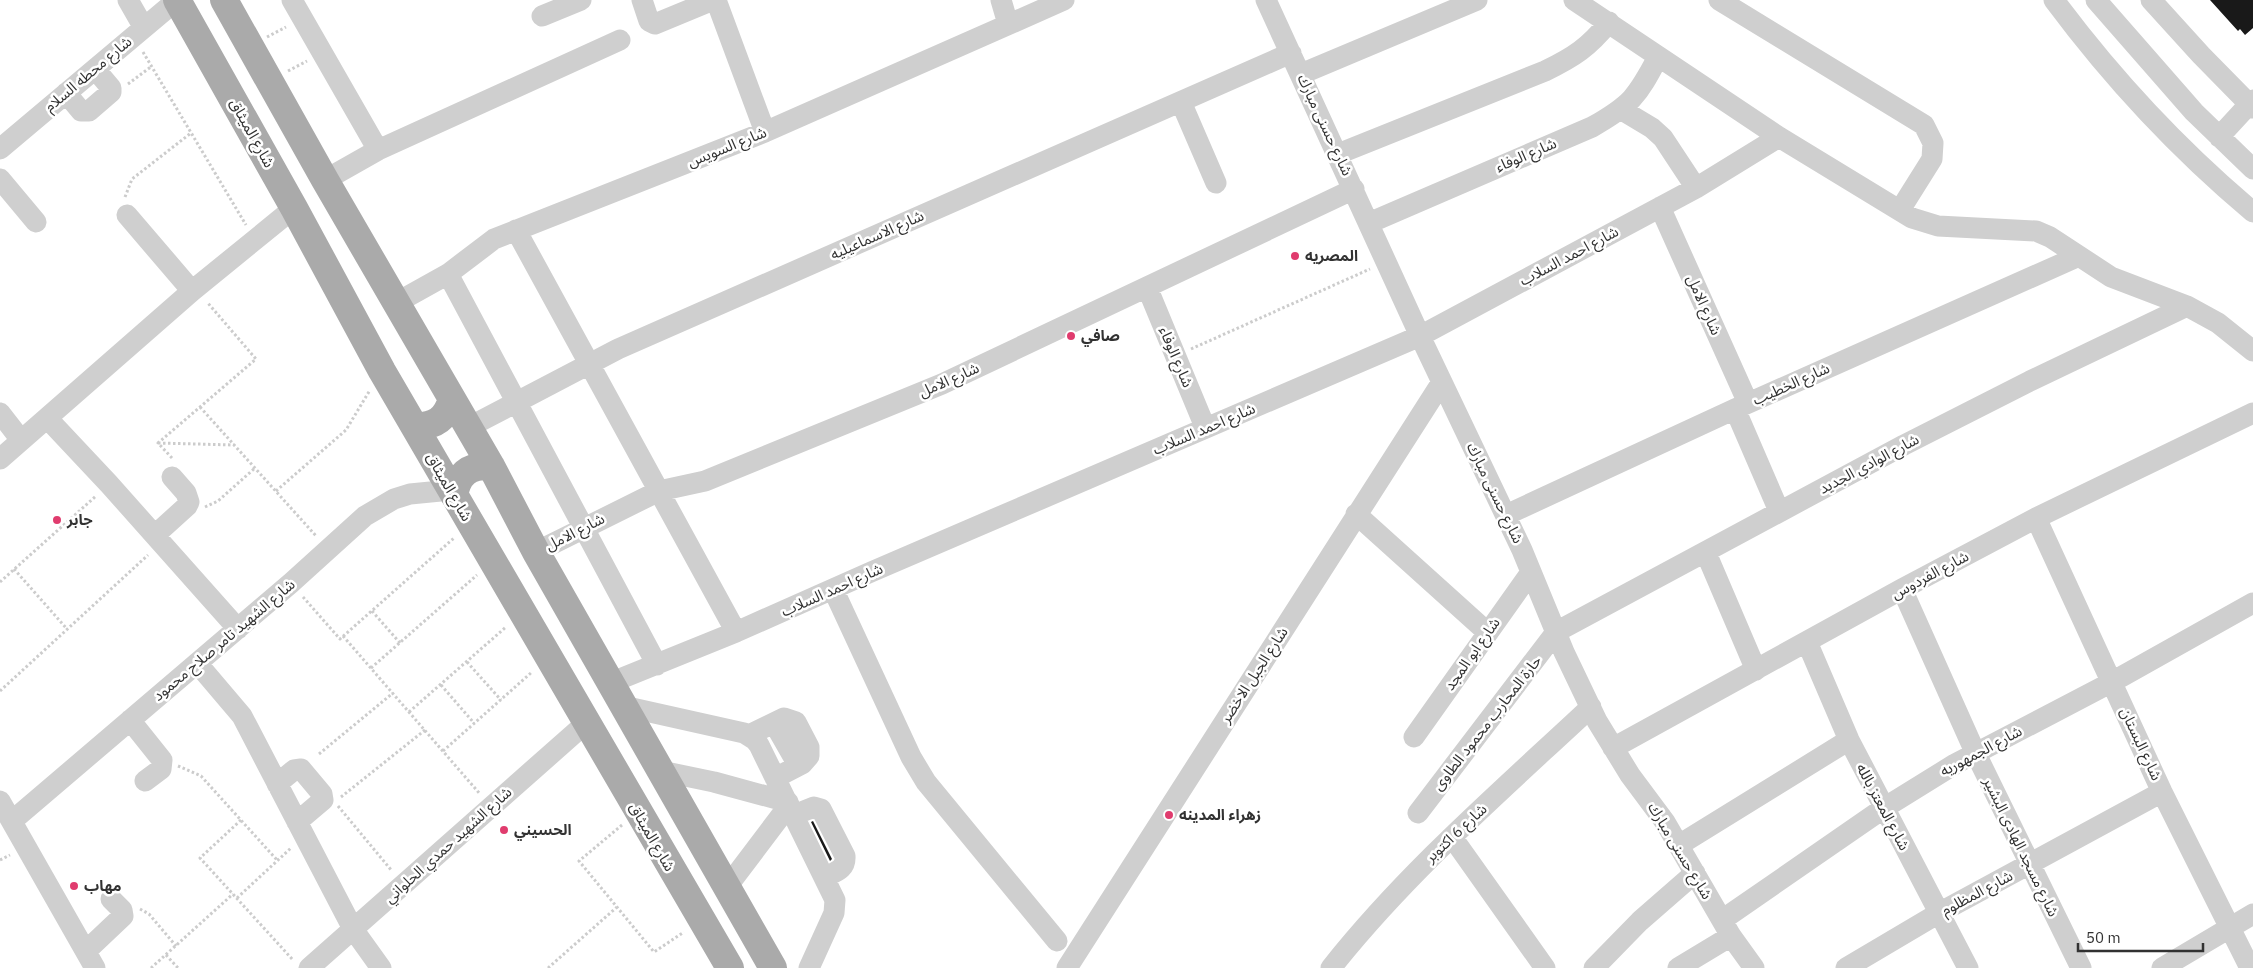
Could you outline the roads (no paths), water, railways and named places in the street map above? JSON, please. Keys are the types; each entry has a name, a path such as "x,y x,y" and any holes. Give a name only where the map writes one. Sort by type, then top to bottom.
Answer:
{"main road":[{"name":"شارع الميثاق","path":"177,0 294,208 382,371 730,968"},
{"path":"224,0 325,180 469,427 536,552 773,968"},
{"path":"414,426 427,426 439,421 448,412 452,399"},
{"path":"452,492 456,482 465,471 477,465 491,466"}],"street":[{"path":"128,0 139,32"},
{"name":"شارع محطه السلام","path":"1,147 177,0"},
{"path":"542,16 581,0"},
{"path":"642,0 649,21 655,24 712,0"},
{"path":"716,0 765,132"},
{"path":"1001,0 1008,24"},
{"name":"شارع السويس","path":"396,303 448,274 494,239 765,132 1064,0"},
{"name":"شارع حسنى مبارك","path":"1266,0 1354,188 1420,336 1506,515 1556,632 1591,707 1613,748 1679,845 1727,928 1754,968"},
{"path":"1301,74 1477,0"},
{"path":"1574,0 1779,137 1912,218 1938,226 2036,231 2050,237 2077,257 2111,277 2188,306 2218,323 2253,351"},
{"path":"1719,0 1924,125 1933,143 1932,159 1900,210"},
{"path":"2054,0 2125,89 2173,140 2253,212"},
{"path":"2096,0 2150,65 2219,137 2253,168"},
{"path":"2151,0 2252,104 2219,137"},
{"path":"297,9 378,150"},
{"path":"1338,154 1568,60 1593,42 1609,22"},
{"path":"325,180 378,150 620,40"},
{"name":"شارع الاسماعيليه","path":"469,427 589,362 1291,53"},
{"name":"شارع الوفاء","path":"1369,223 1592,127 1622,110 1641,89 1658,57"},
{"path":"66,93 81,111 86,112 111,92 111,88 95,69"},
{"path":"1181,102 1216,183"},
{"path":"1622,110 1652,128 1663,138 1696,188"},
{"name":"شارع احمد السلاب","path":"617,695 657,665 1420,336 1696,188 1779,137"},
{"path":"0,179 36,222"},
{"name":"شارع الامل","path":"536,552 659,491 705,481 942,384 1354,188"},
{"name":"شارع الامل","path":"1660,207 1742,406 1778,511"},
{"path":"0,459 193,290 294,208"},
{"path":"127,215 193,290"},
{"path":"516,230 736,632"},
{"name":"شارع الخطيب","path":"1506,515 1742,406 2077,257"},
{"path":"448,274 657,665"},
{"name":"شارع الوفاء","path":"1146,287 1205,428"},
{"name":"شارع الوادي الجديد","path":"1556,632 1706,553 1778,511 2030,382 2188,306"},
{"name":"شارع الجبل الاخضر","path":"1067,968 1442,382"},
{"path":"0,413 21,440"},
{"name":"شارع الفردوس","path":"1613,748 1902,589 2036,518 2253,413"},
{"path":"47,418 109,484 238,629"},
{"path":"158,539 187,506 189,497 174,470"},
{"name":"شارع الشهيد تامر صلاح محمود","path":"12,821 292,583 365,516 394,499 410,494 452,492"},
{"path":"1356,514 1487,632"},
{"name":"شارع البستان","path":"2036,518 2162,792 2250,968"},
{"path":"1706,553 1756,670"},
{"name":"شارع ابو المجد","path":"1414,737 1531,572"},
{"path":"833,589 911,757 926,782 1057,941"},
{"name":"شارع مسجد الهادى البشير","path":"1902,589 1975,752 2081,968"},
{"name":"شارع الجمهوريه","path":"1678,968 1727,928 1884,808 1975,752 2112,682 2253,603"},
{"name":"حارة المحارب محمود الطاوى","path":"1418,813 1556,632"},
{"name":"شارع المعتز بالله","path":"1807,642 1849,740 1968,968"},
{"path":"197,663 242,716 353,929 381,968"},
{"path":"617,695 749,735 759,746 835,900 834,913 809,968"},
{"name":"شارع 6 اكتوبر","path":"1334,966 1383,904 1452,836 1591,707"},
{"path":"749,735 784,718 792,719 807,742 809,756 798,765 775,778"},
{"path":"130,720 159,756 162,764 161,769 145,781"},
{"name":"شارع الشهيد حمدي الحلواني","path":"301,964 353,929 586,723"},
{"path":"1679,845 1849,740"},
{"path":"278,784 294,770 301,769 322,794 323,800 301,829"},
{"path":"661,771 714,782 790,807"},
{"name":"شارع المظلوم","path":"1846,968 1939,913 2162,792"},
{"path":"0,801 90,960 122,918 117,906"},
{"path":"727,886 790,807"},
{"path":"1452,836 1545,968"},
{"path":"1594,968 1647,915 1695,873"},
{"path":"2162,968 2253,914"}],"place":[{"name":"المصريه","path":"1295,256"},
{"name":"صافي","path":"1071,336"},
{"name":"جابر","path":"57,520"},
{"name":"زهراء المدينه","path":"1169,815"},
{"name":"الحسيني","path":"504,830"},
{"name":"مهاب","path":"74,886"}]}
